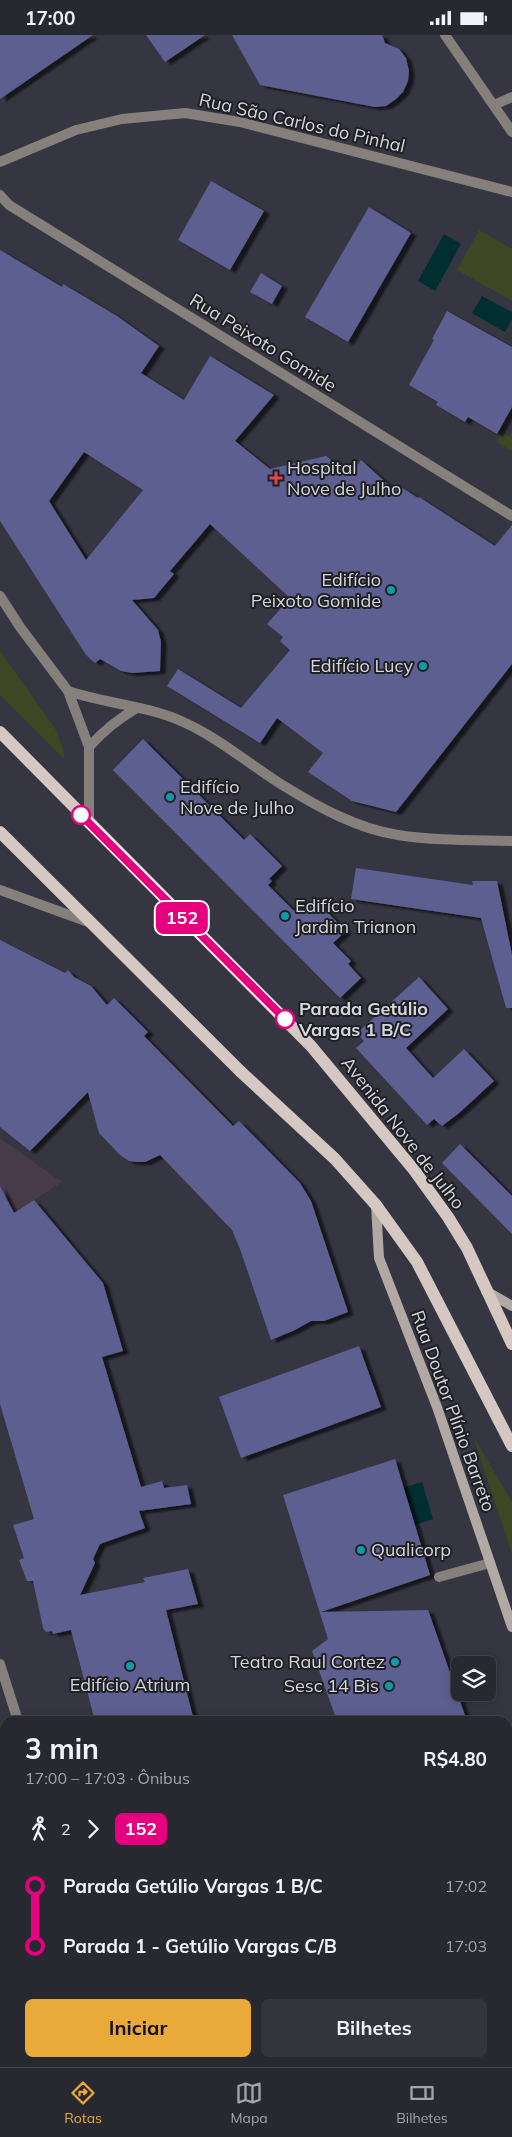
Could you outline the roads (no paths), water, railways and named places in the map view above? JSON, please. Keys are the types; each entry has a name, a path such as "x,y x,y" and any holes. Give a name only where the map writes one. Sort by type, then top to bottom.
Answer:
{"main road":[{"name":"Avenida Nove de Julho","path":"0,732 311,1045 414,1170 437,1201 467,1248 512,1344"},
{"path":"0,832 240,1071 334,1159 376,1205 417,1262 512,1445"},
{"name":"Rua Doutor Plínio Barreto","path":"376,1205 378,1258 437,1407 512,1627"},
{"path":"486,1291 512,1306"}],"street":[{"path":"445,35 512,132"},
{"path":"494,105 512,97"},
{"name":"Rua São Carlos do Pinhal","path":"0,162 76,130 122,119 185,113 240,122 512,192"},
{"name":"Rua Peixoto Gomide","path":"0,195 9,205 512,516"},
{"path":"0,596 20,627 68,691 89,747 89,823"},
{"path":"68,691 180,720 202,731 291,790 328,811 374,829 397,835 428,838 512,841"},
{"path":"89,747 105,729 119,718 137,708"},
{"path":"0,890 91,923"},
{"path":"439,1577 490,1563"},
{"path":"0,1665 16,1716"}],"place":[{"name":"Hospital Nove de Julho","path":"276,478"},
{"name":"Edifício Peixoto Gomide","path":"391,590"},
{"name":"Edifício Lucy","path":"423,666"},
{"name":"Edifício Nove de Julho","path":"170,797"},
{"name":"Edifício Jardim Trianon","path":"285,916"},
{"name":"Parada Getúlio Vargas 1 B/C","path":"285,1019"},
{"name":"Qualicorp","path":"361,1550"},
{"name":"Teatro Raul Cortez","path":"395,1662"},
{"name":"Edifício Atrium","path":"130,1666"},
{"name":"Sesc 14 Bis","path":"389,1686"}]}
